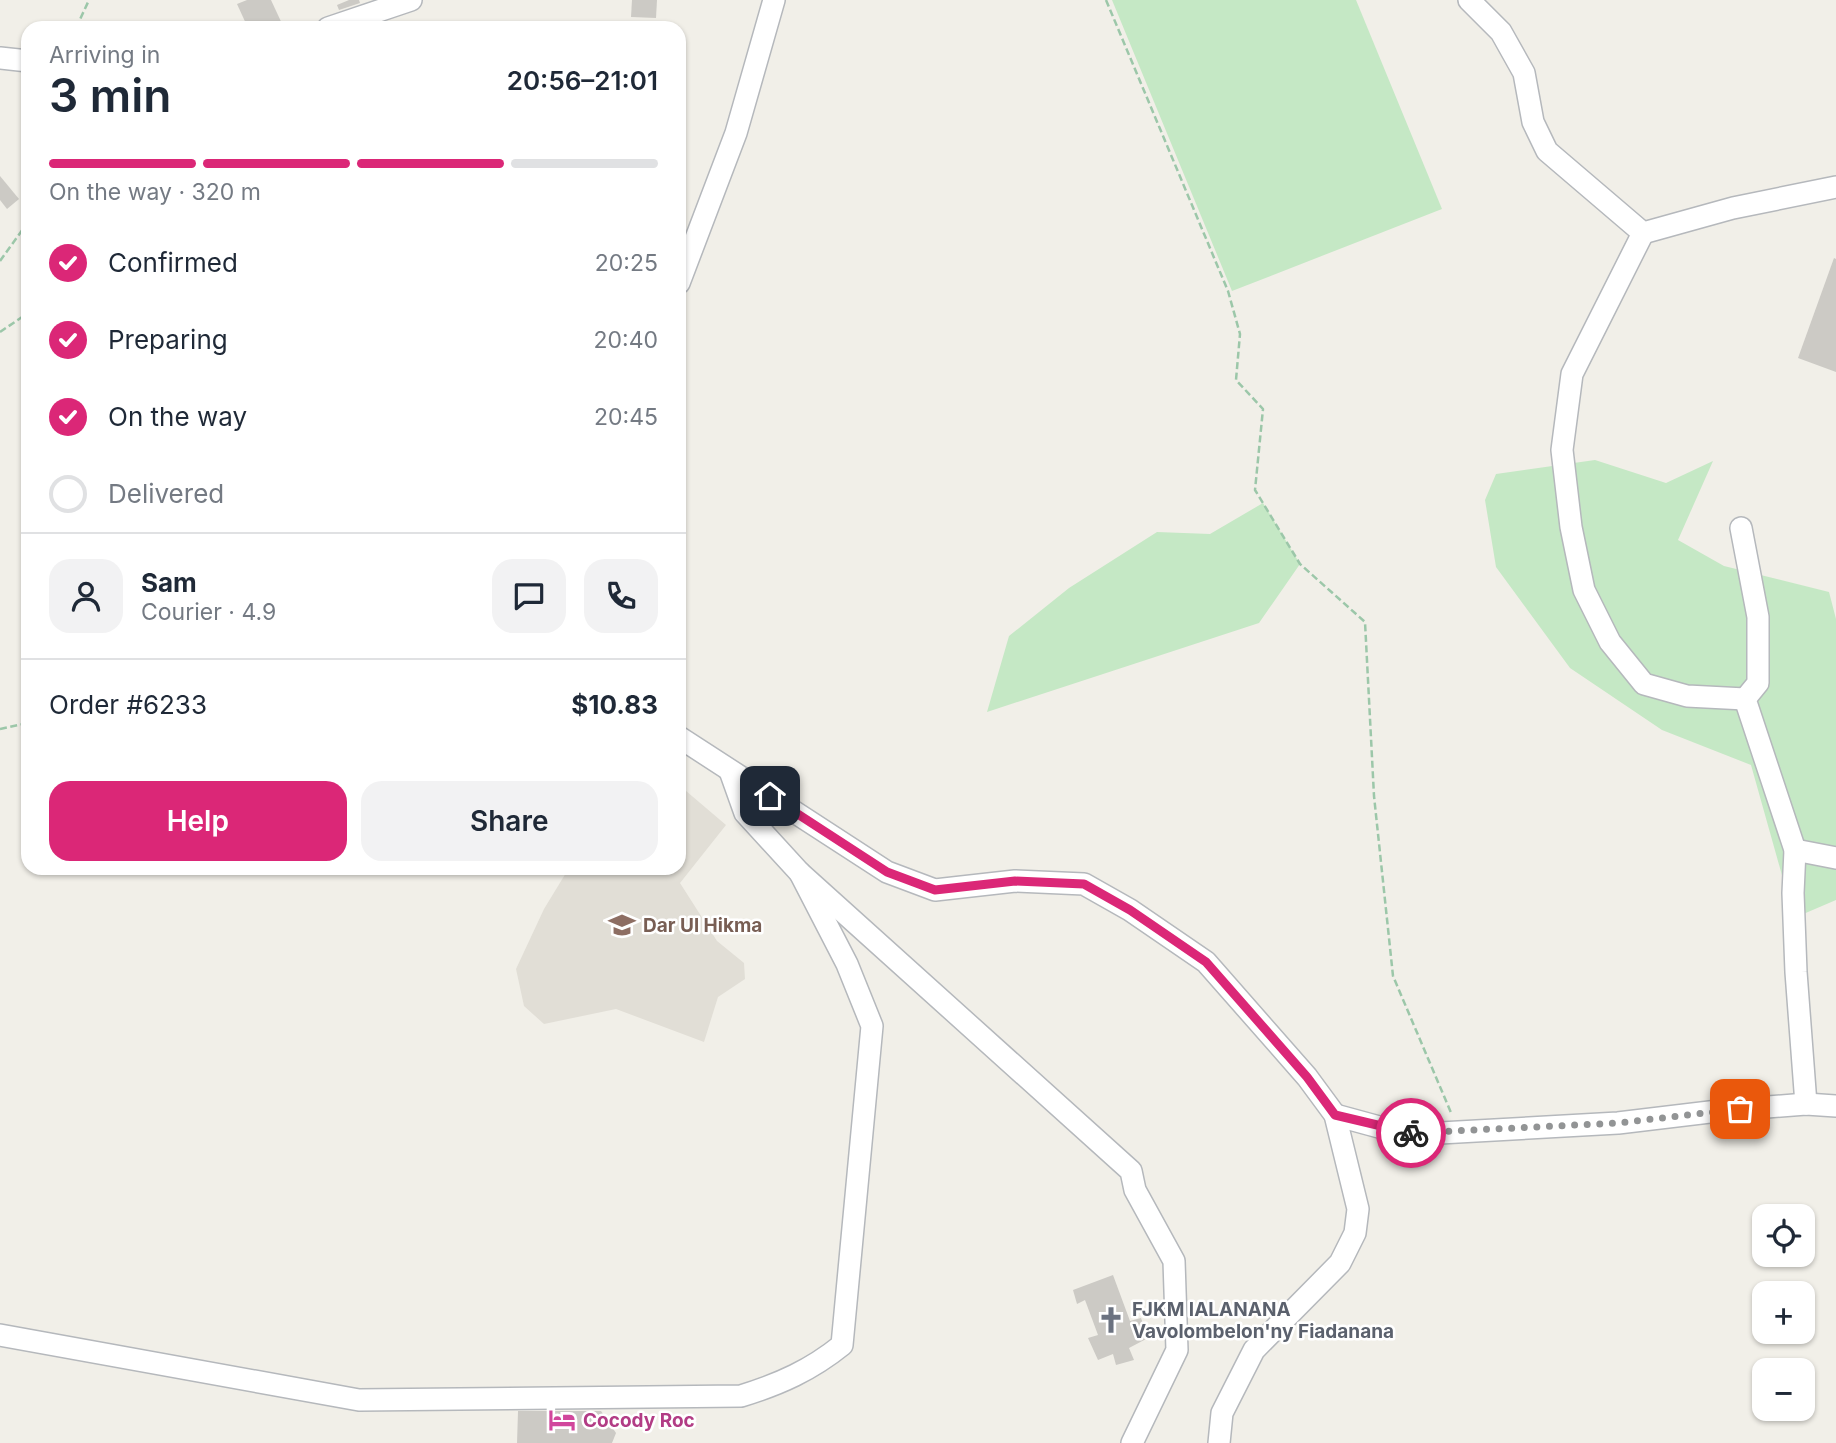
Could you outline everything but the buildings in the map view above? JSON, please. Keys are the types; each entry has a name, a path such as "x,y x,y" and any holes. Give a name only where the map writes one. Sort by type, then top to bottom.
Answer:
{"street":[{"path":"349,21 411,0"},
{"path":"686,265 736,133 774,0"},
{"path":"1469,0 1501,32 1524,73 1533,122 1547,151 1643,233"},
{"path":"0,58 21,60"},
{"path":"1745,699 1687,696 1644,684 1610,642 1584,590 1571,527 1562,450 1572,374 1643,233 1733,208 1836,187"},
{"path":"1741,528 1758,617 1758,683 1745,699"},
{"path":"1745,699 1796,850 1794,920 1806,1104"},
{"path":"686,742 887,872 935,890 1015,881 1084,884 1130,910 1206,962 1307,1077 1335,1115 1358,1209 1355,1233 1340,1263 1254,1350 1222,1413 1219,1443"},
{"path":"730,771 745,813 800,873 1131,1171 1135,1190 1174,1261 1177,1350 1132,1443"},
{"path":"1796,850 1836,858"},
{"path":"0,1335 359,1399 741,1396 781,1383 814,1367 842,1345 872,1026 847,964 800,873"},
{"path":"1335,1115 1390,1130 1422,1134 1618,1123 1806,1104 1836,1106"}],"path":[{"path":"79,21 89,0"},
{"path":"1106,0 1227,291 1237,323 1240,334 1236,380 1263,409 1255,490 1300,564 1365,622 1374,796 1393,976 1459,1130"},
{"path":"0,261 21,232"},
{"path":"0,332 21,318"},
{"path":"0,729 21,724"}],"shaded area":[{"name":"Dar Ul Hikma","path":"686,791 726,825 680,883 717,941 744,963 745,979 718,997 704,1042 616,1009 544,1024 524,1006 516,969 544,909 565,875 686,875"}],"green space":[{"path":"1112,0 1356,0 1442,209 1232,291"},
{"path":"1595,460 1666,483 1713,461 1678,540 1724,566 1829,592 1836,619 1836,900 1794,918 1751,765 1662,730 1570,668 1496,567 1485,500 1496,474"},
{"path":"1263,503 1300,564 1259,623 987,712 1009,636 1069,588 1157,532 1210,534"}],"way so far":[{"path":"1411,1133 1618,1123 1740,1109"}],"place":[{"name":"Dar Ul Hikma","path":"622,925"},
{"name":"FJKM IALANANA Vavolombelon'ny Fiadanana","path":"1111,1320"},
{"name":"Cocody Roc","path":"562,1420"}],"route":[{"path":"770,796 850,845 887,872 935,890 1015,881 1084,884 1130,910 1206,962 1307,1077 1335,1115 1411,1133"}]}
